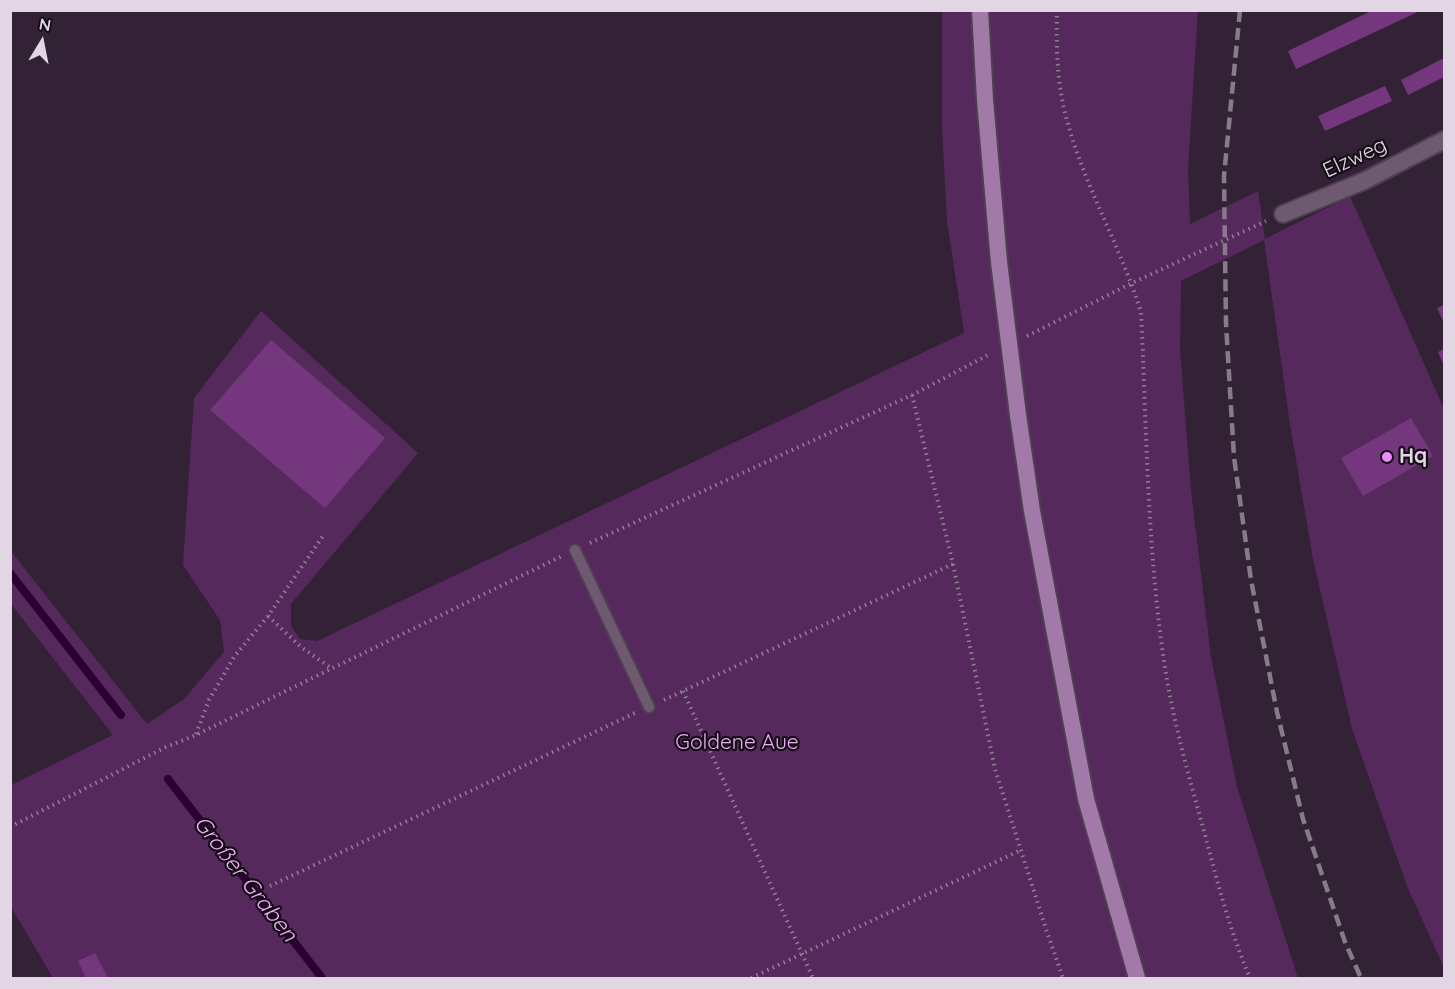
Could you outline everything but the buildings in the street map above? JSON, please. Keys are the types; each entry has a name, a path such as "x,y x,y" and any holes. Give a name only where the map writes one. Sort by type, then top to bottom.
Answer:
{"main road":[{"path":"980,10 999,262 1032,511 1086,799 1137,978"}],"street":[{"name":"Elzweg","path":"1283,214 1364,181 1444,140"}],"lane":[{"path":"575,550 649,707"}],"path":[{"path":"1057,10 1057,61 1067,122 1077,154 1132,283 1141,312 1150,529 1167,682 1220,895 1250,978"},
{"path":"1029,336 1132,283 1283,214"},
{"path":"10,827 166,747 196,735 575,550 912,395 988,354"},
{"path":"912,395 952,564 995,769 1063,978"},
{"path":"196,735 209,700 234,657 268,616 323,536"},
{"path":"270,886 952,564"},
{"path":"268,616 302,647 331,668"},
{"path":"683,691 813,978"},
{"path":"751,978 1020,850"}],"green space":[{"name":"Goldene Aue","path":"942,11 1198,11 1188,168 1190,224 1258,191 1265,239 1350,196 1444,409 1444,968 1407,886 1352,729 1313,559 1290,425 1264,240 1181,281 1180,349 1191,491 1211,657 1237,787 1298,978 53,978 11,907 11,785 113,735 11,604 10,550 147,724 184,699 224,652 220,620 183,565 194,398 261,311 418,453 291,604 291,626 300,639 317,641 964,333 947,221 942,129"}],"waterway":[{"path":"10,573 121,715"},
{"name":"Großer Graben","path":"168,779 322,978"}],"railway":[{"path":"1240,10 1224,176 1226,324 1234,457 1251,580 1277,712 1303,819 1345,942 1361,978"}],"place":[{"name":"Hq","path":"1387,457"}]}
